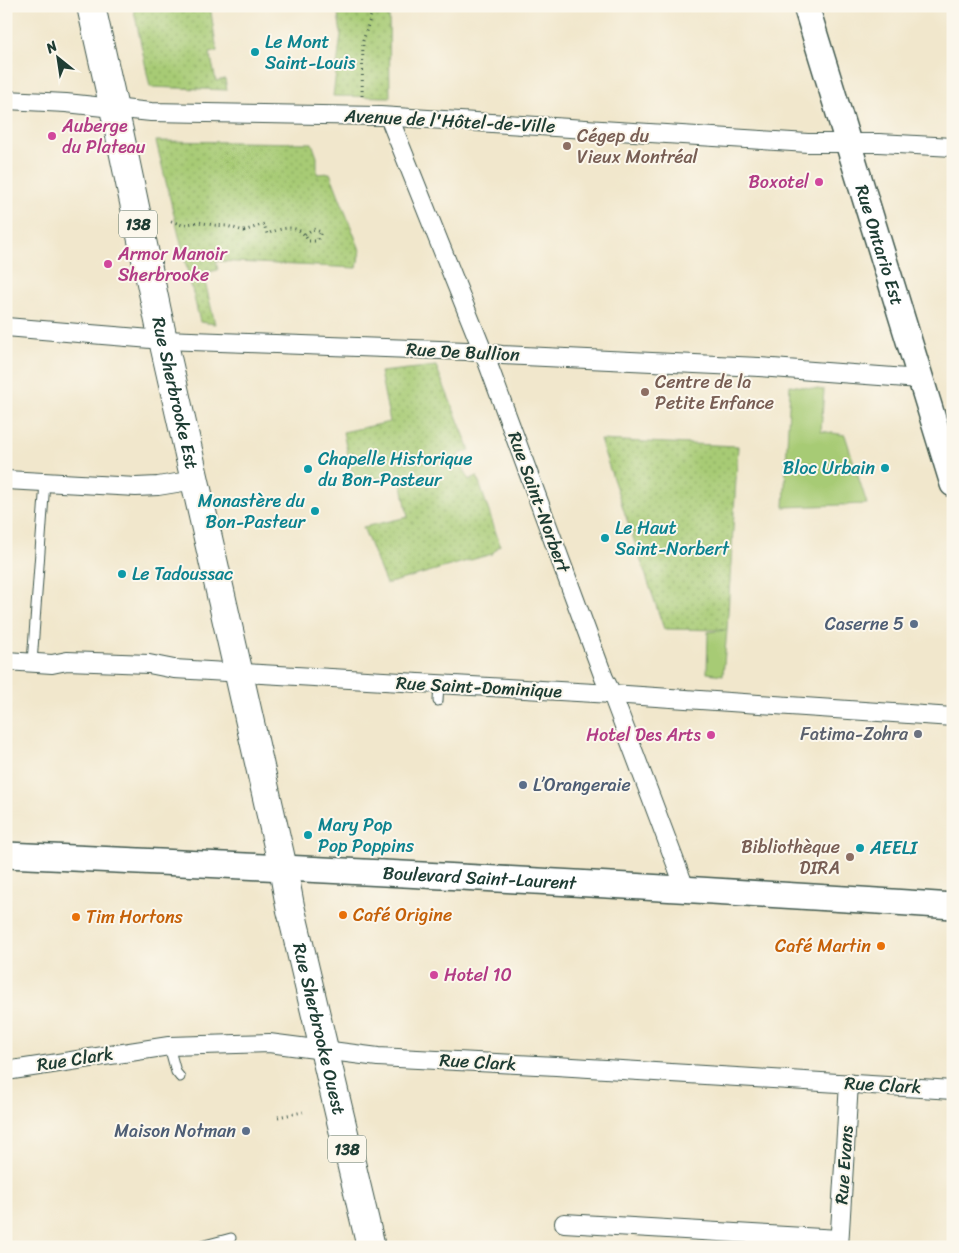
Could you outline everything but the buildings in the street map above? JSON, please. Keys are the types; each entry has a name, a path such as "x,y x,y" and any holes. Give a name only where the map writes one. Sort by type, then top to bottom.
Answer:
{"main road":[{"name":"Rue Sherbrooke Est","path":"91,6 113,108 120,131 163,340 283,868"},
{"name":"Rue Ontario Est","path":"806,6 953,484"},
{"name":"Boulevard Saint-Laurent","path":"6,855 685,888 953,906"},
{"name":"Rue Sherbrooke Ouest","path":"283,868 290,906 371,1247"}],"street":[{"name":"Avenue de l'Hôtel-de-Ville","path":"6,100 66,103 151,112 389,117 808,143 878,142 953,147"},
{"name":"Rue Saint-Norbert","path":"389,117 483,352 604,678 612,694 616,710 685,888"},
{"name":"Rue De Bullion","path":"6,327 163,340 483,352 502,355 758,367 920,379"},
{"path":"6,480 136,487 158,486 195,480"},
{"name":"Rue Saint-Dominique","path":"6,661 52,664 67,661 149,664 174,669 238,672 439,693 612,694 953,717"},
{"name":"Rue Clark","path":"6,1071 169,1046 189,1044 269,1044 378,1057 566,1066 953,1090"},
{"name":"Rue Evans","path":"839,1243 849,1084"},
{"path":"564,1223 839,1243"}],"lane":[{"path":"32,663 45,482"},
{"path":"169,1046 176,1072 180,1077"},
{"path":"197,1247 231,1238"}],"path":[{"path":"362,102 363,41 374,6"},
{"path":"171,221 182,224 199,222 227,226 244,231 264,224 267,234 278,229 288,228 299,230 305,234 308,241 317,242 321,232 313,229 305,234"},
{"path":"278,1117 303,1112"}],"green space":[{"path":"133,6 210,6 217,51 210,53 216,81 225,79 227,90 150,87"},
{"path":"337,6 389,6 390,97 333,96 341,35"},
{"path":"156,141 312,143 317,157 317,174 330,173 360,250 357,268 216,261 218,270 203,273 215,324 200,322"},
{"path":"436,366 470,450 458,455 469,480 477,476 500,545 492,554 386,584 363,527 408,517 400,474 354,483 343,432 390,422 380,372"},
{"path":"790,385 824,390 821,431 845,435 867,504 784,507"},
{"path":"600,440 738,446 727,630 664,629"},
{"path":"727,630 723,675 707,673 708,632"}],"place":[{"name":"Le Mont Saint-Louis","path":"255,52"},
{"name":"Auberge du Plateau","path":"52,136"},
{"name":"Cégep du Vieux Montréal","path":"567,146"},
{"name":"Boxotel","path":"819,182"},
{"name":"Armor Manoir Sherbrooke","path":"108,264"},
{"name":"Centre de la Petite Enfance","path":"645,392"},
{"name":"Bloc Urbain","path":"885,468"},
{"name":"Chapelle Historique du Bon-Pasteur","path":"308,469"},
{"name":"Monastère du Bon-Pasteur","path":"315,511"},
{"name":"Le Haut Saint-Norbert","path":"605,538"},
{"name":"Le Tadoussac","path":"122,574"},
{"name":"Caserne 5","path":"914,624"},
{"name":"Fatima-Zohra","path":"918,734"},
{"name":"Hotel Des Arts","path":"711,735"},
{"name":"L’Orangeraie","path":"523,785"},
{"name":"Mary Pop Pop Poppins","path":"308,835"},
{"name":"AEELI","path":"860,848"},
{"name":"Bibliothèque DIRA","path":"850,857"},
{"name":"Café Origine","path":"343,915"},
{"name":"Tim Hortons","path":"76,917"},
{"name":"Café Martin","path":"881,946"},
{"name":"Hotel 10","path":"434,975"},
{"name":"Maison Notman","path":"246,1131"}]}
